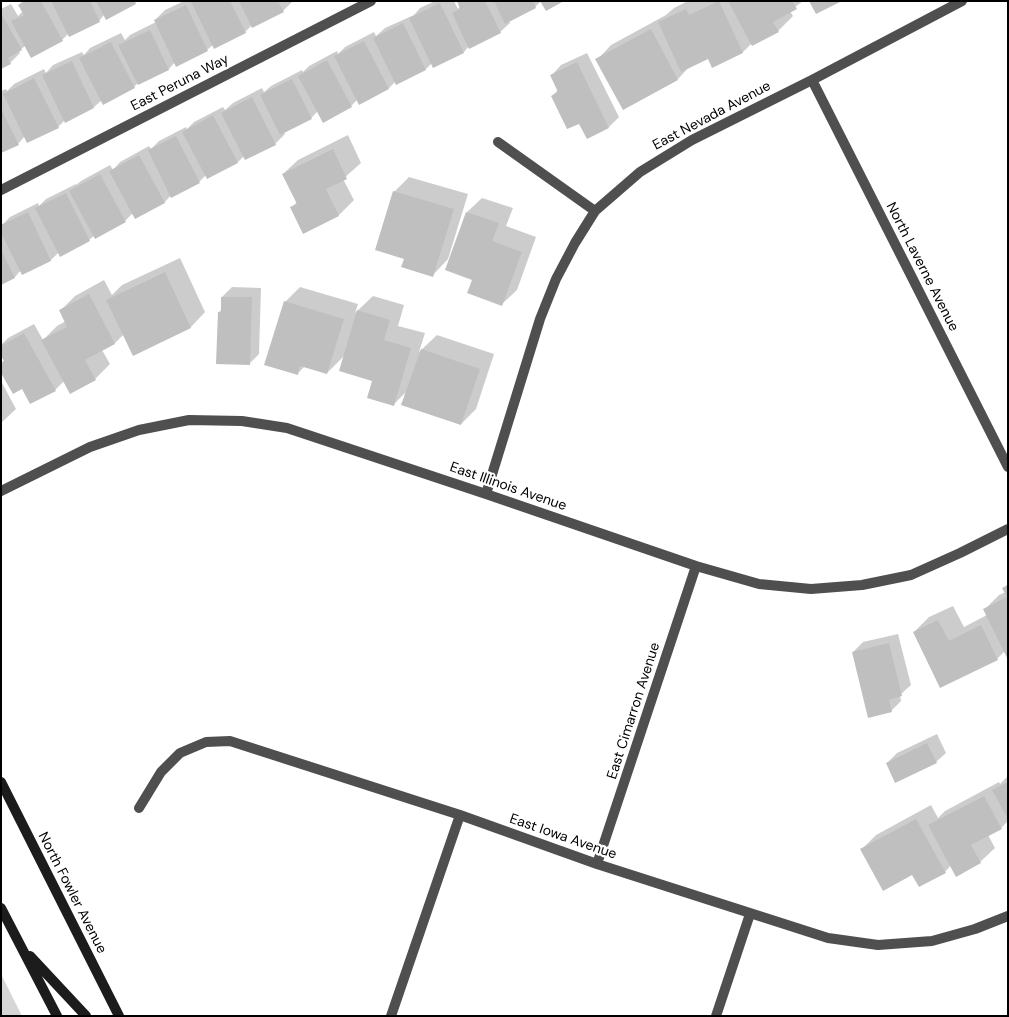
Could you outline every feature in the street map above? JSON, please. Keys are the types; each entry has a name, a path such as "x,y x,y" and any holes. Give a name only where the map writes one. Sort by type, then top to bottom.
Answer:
{"main road":[{"name":"North Fowler Avenue","path":"1,782 119,1016"},
{"path":"1,908 57,1016"},
{"path":"21,947 86,1016"}],"street":[{"name":"East Peruna Way","path":"1,190 371,1"},
{"name":"East Nevada Avenue","path":"486,494 543,311 563,265 595,211 640,172 692,140 812,80 962,1"},
{"name":"North Laverne Avenue","path":"812,80 1008,468"},
{"path":"498,142 595,211"},
{"name":"East Illinois Avenue","path":"1,491 90,447 139,430 189,420 242,421 287,428 696,566 759,584 811,589 862,585 911,574 960,553 1008,528"},
{"name":"East Cimarron Avenue","path":"597,864 696,566"},
{"name":"East Iowa Avenue","path":"139,808 161,772 180,753 206,742 230,741 460,816 597,864 828,938 878,944 932,941 975,929 1008,916"},
{"path":"391,1016 460,816"},
{"path":"716,1016 750,914"}],"shaded area":[{"path":"1,974 22,1016 1,1016"}],"building":[{"path":"24,1 41,1 63,41 31,58 11,21 24,15 18,5"},
{"path":"51,1 90,1 100,22 69,37"},
{"path":"96,1 135,1 136,4 106,20"},
{"path":"230,1 246,33 214,49 191,2"},
{"path":"239,1 278,1 284,12 252,28"},
{"path":"457,1 485,1 501,33 469,49 452,13 460,9"},
{"path":"494,1 533,1 536,8 505,24"},
{"path":"540,1 564,1 546,11"},
{"path":"719,1 743,53 712,68 708,59 681,72 658,22 686,9 689,15"},
{"path":"728,1 792,1 797,9 773,22 779,32 752,46"},
{"path":"809,1 842,1 816,14"},
{"path":"440,3 464,53 433,68 409,18"},
{"path":"186,5 208,51 176,67 154,20"},
{"path":"1,13 22,50 8,58 11,64 1,69"},
{"path":"403,23 426,70 396,85 373,38"},
{"path":"651,29 678,80 623,110 595,59"},
{"path":"150,30 169,70 138,85 118,45"},
{"path":"364,41 389,89 359,105 334,56"},
{"path":"111,42 135,88 103,105 79,58"},
{"path":"327,60 352,107 323,123 298,76"},
{"path":"72,61 94,108 65,123 42,75"},
{"path":"577,62 609,128 587,139 579,124 567,129 551,96 558,92 550,75"},
{"path":"34,78 59,128 27,143 3,94"},
{"path":"292,79 312,119 280,135 260,95"},
{"path":"252,97 276,145 245,160 221,113"},
{"path":"1,109 19,145 1,153"},
{"path":"213,115 238,163 207,179 182,132"},
{"path":"176,136 200,183 171,198 148,150"},
{"path":"333,149 347,179 326,189 339,216 303,234 290,207 297,204 282,174"},
{"path":"139,155 165,203 135,219 109,171"},
{"path":"100,174 126,222 95,239 69,191"},
{"path":"393,191 454,209 433,277 401,267 404,259 375,250"},
{"path":"66,193 90,241 60,257 35,208"},
{"path":"28,212 51,261 22,275 1,233 1,225"},
{"path":"466,212 499,223 492,241 522,252 502,306 467,293 472,280 445,270"},
{"path":"1,250 15,278 1,285"},
{"path":"165,272 191,328 133,356 106,300"},
{"path":"89,294 115,344 85,360 96,380 70,394 41,340 67,327 59,310"},
{"path":"221,297 252,297 250,365 216,364 218,312 221,312"},
{"path":"284,301 344,319 327,374 300,366 298,375 264,365"},
{"path":"357,310 390,320 384,340 411,348 394,406 367,398 372,381 339,371"},
{"path":"24,333 56,391 30,404 22,389 13,394 1,373 1,363 4,361 1,356 1,346"},
{"path":"421,349 480,369 461,425 401,405"},
{"path":"1008,585 1008,660 983,609 1007,597 1002,588"},
{"path":"938,620 949,641 981,625 998,660 940,688 913,632"},
{"path":"889,643 902,696 889,700 892,712 868,718 852,652"},
{"path":"927,743 937,763 895,783 886,763"},
{"path":"1008,782 1008,819 992,790"},
{"path":"984,796 1002,829 971,845 981,863 956,877 928,825"},
{"path":"916,819 946,873 919,887 912,875 883,891 860,849"}]}
